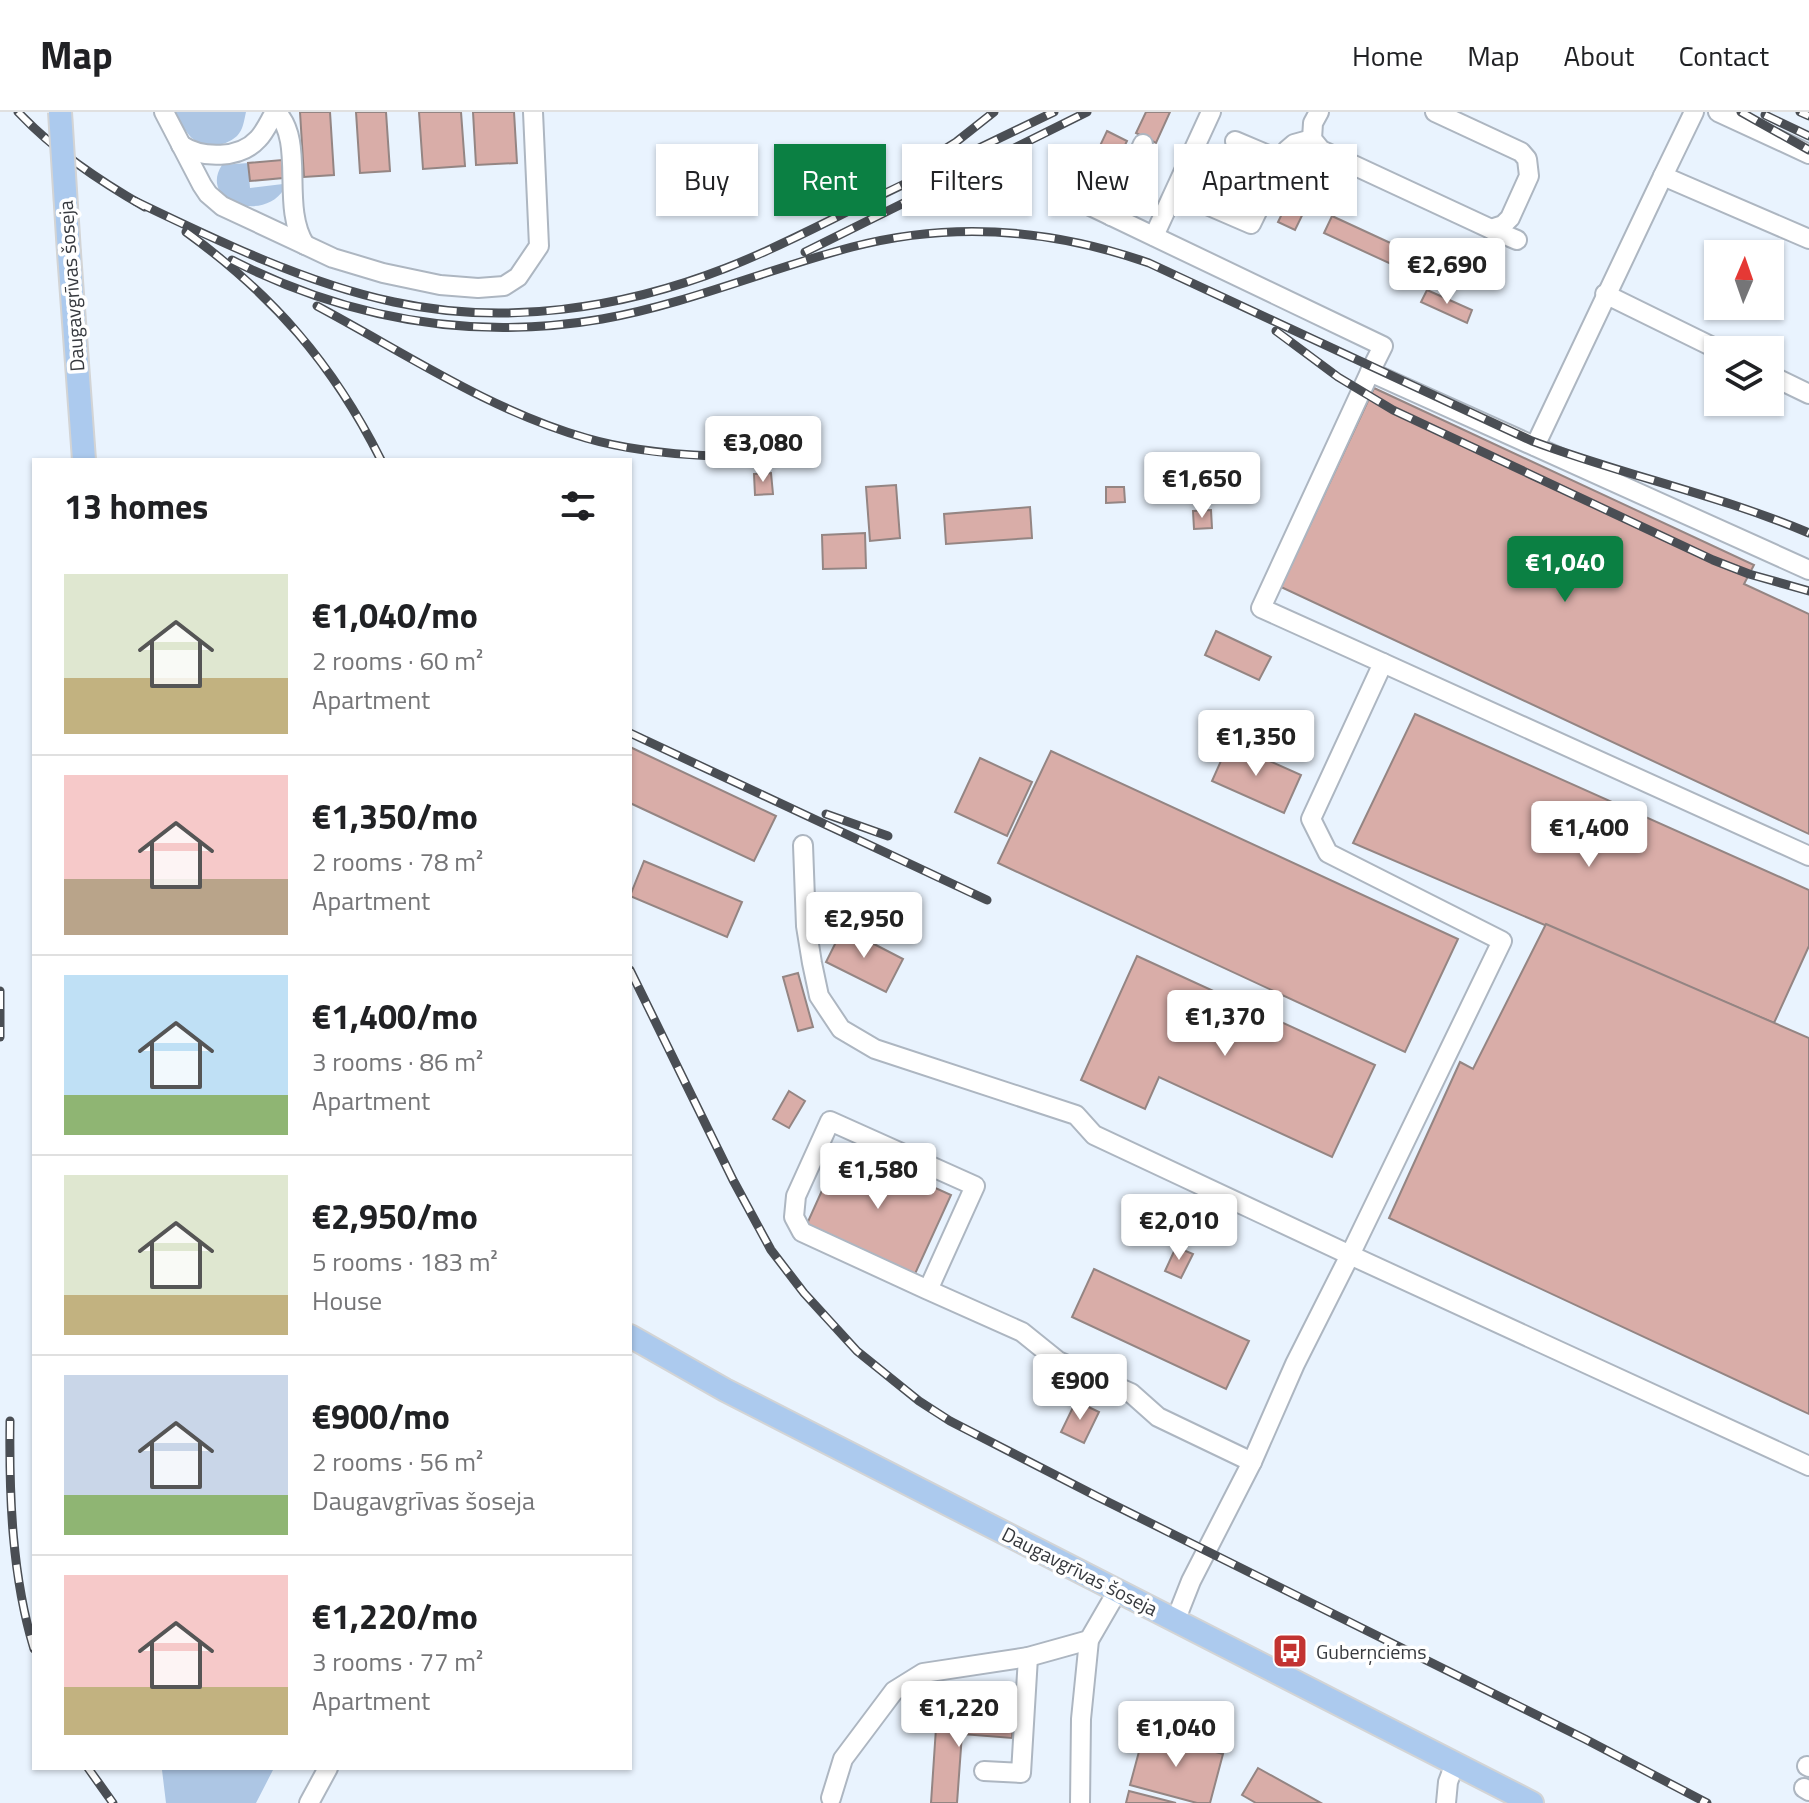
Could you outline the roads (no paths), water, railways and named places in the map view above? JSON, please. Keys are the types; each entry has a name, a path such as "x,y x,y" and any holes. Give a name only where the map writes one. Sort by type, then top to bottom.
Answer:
{"main road":[{"name":"Daugavgrīvas šoseja","path":"60,112 84,458"},
{"name":"Daugavgrīvas šoseja","path":"632,1337 713,1384 1532,1803"}],"street":[{"path":"164,112 208,194 222,206 333,258 440,285 478,288 504,286 523,271 539,246 533,112"},
{"path":"181,145 209,156 228,154 257,141 275,112 280,116 291,147 292,209 297,232 305,245"},
{"path":"1154,236 1211,112"},
{"path":"1319,112 1313,123 1312,139 1321,150 1517,240"},
{"path":"1435,112 1521,152 1527,159 1529,176 1510,218 1503,225 1491,229"},
{"path":"1535,446 1694,112"},
{"path":"1718,112 1809,154"},
{"path":"1294,144 1312,139"},
{"path":"1235,141 1242,144"},
{"path":"1663,176 1809,239"},
{"path":"1111,216 1383,346 1261,608 1809,856"},
{"path":"1232,216 1251,224 1255,216"},
{"path":"1605,294 1704,343"},
{"path":"1370,372 1809,570"},
{"path":"1784,382 1809,394"},
{"path":"1176,1619 1191,1581 1252,1462 1295,1364 1502,941 1328,853 1311,819 1383,663"},
{"path":"803,845 806,926 812,963 819,996 841,1029 875,1049 1076,1115 1094,1135 1809,1466"},
{"path":"928,1290 975,1186 830,1121 796,1196 794,1217 802,1232 928,1290 1022,1332 1058,1361 1131,1393 1158,1417 1252,1462"},
{"path":"1080,1803 1081,1719 1089,1640 1118,1590"},
{"path":"831,1798 843,1759 894,1691 923,1673 1028,1657 1089,1640"},
{"path":"984,1771 1021,1773 1028,1657"},
{"path":"1446,1803 1448,1782 1455,1763"},
{"path":"309,1803 327,1770"}],"railway":[{"path":"18,112 78,164 145,207"},
{"path":"953,144 994,112"},
{"path":"135,201 262,259 361,294 436,309 478,313 562,309 645,294 744,261 1054,112"},
{"path":"805,252 1087,112"},
{"path":"1741,112 1809,150"},
{"path":"1800,112 1809,116"},
{"path":"1765,115 1809,136"},
{"path":"186,232 246,281 298,334 343,393 380,458"},
{"path":"232,260 321,297 366,310 459,326 506,327 554,325 634,313 852,247 889,239 927,234 1001,232 1076,242 1149,263 1532,441 1741,507 1809,533"},
{"path":"317,306 481,396 550,426 617,446 712,456"},
{"path":"1276,331 1338,377 1393,410 1713,560 1809,591"},
{"path":"632,734 987,900"},
{"path":"826,814 888,836"},
{"path":"632,974 733,1180 771,1250 804,1293 857,1351 919,1401 950,1421 1098,1497 1585,1739 1707,1803"},
{"path":"0,991 0,1037"},
{"path":"10,1421 13,1536 32,1641"},
{"path":"89,1770 113,1803"}],"place":[{"name":"Guberņciems","path":"1290,1651"}]}
